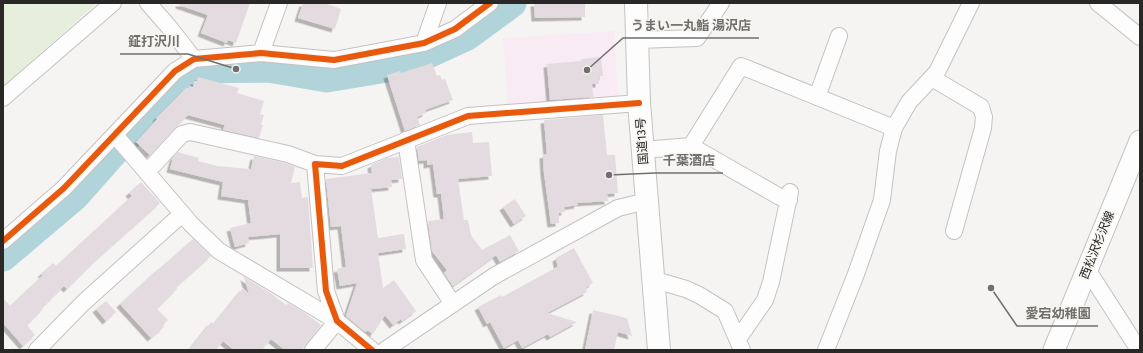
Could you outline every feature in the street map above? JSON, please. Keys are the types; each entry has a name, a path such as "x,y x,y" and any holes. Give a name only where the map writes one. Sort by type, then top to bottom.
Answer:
{"highway":[{"name":"国道13号","path":"636,3 639,103 659,350"}],"main road":[{"name":"西松沢杉沢線","path":"1054,350 1140,141"}],"street":[{"path":"3,98 113,3"},
{"path":"148,3 194,59"},
{"path":"261,53 279,3"},
{"path":"424,43 438,3"},
{"path":"3,241 64,188 175,71 194,59 261,53 334,60 424,43 455,29 490,3"},
{"path":"637,40 697,38 721,3"},
{"path":"826,350 853,282 882,200 888,150 894,128 909,102 937,72 971,3"},
{"path":"1098,3 1140,38"},
{"path":"817,97 839,36"},
{"path":"691,146 741,66 894,128"},
{"path":"932,78 981,107 984,117 983,128 954,231"},
{"path":"147,172 182,134 190,132 288,154 315,164 342,166 468,116 639,103"},
{"path":"115,135 182,214 219,251 337,321 372,350"},
{"path":"406,140 424,260 453,304"},
{"path":"643,150 691,146 780,197 790,196 771,282 764,300 740,345"},
{"path":"315,164 326,291 337,321"},
{"path":"385,350 494,276 618,208 647,201"},
{"path":"37,350 83,303 182,214"},
{"path":"1087,269 1139,350"},
{"path":"653,282 662,282 686,289 725,311 740,345"},
{"path":"313,350 337,321"}],"shaded area":[{"path":"614,31 618,101 508,108 503,38"}],"green space":[{"path":"3,3 97,3 3,87"}],"building":[{"path":"179,3 250,3 236,43 228,40 227,43 201,33 208,15 179,5"},
{"path":"303,3 325,3 341,9 335,29 298,18"},
{"path":"534,3 585,3 585,17 535,18"},
{"path":"601,57 603,76 599,76 599,84 592,84 593,97 550,100 547,64 581,61 581,59"},
{"path":"432,63 437,76 440,75 442,80 445,79 453,100 425,110 426,113 417,117 420,125 405,131 387,75 400,71 401,73"},
{"path":"198,77 239,88 237,93 264,101 260,114 264,115 261,125 263,125 259,138 223,130 225,125 188,115 150,155 136,142 157,119 156,118 186,88 189,88 189,86 193,87 194,81 197,81"},
{"path":"603,115 607,155 615,155 618,193 607,194 608,201 577,203 578,205 564,207 565,212 559,213 559,223 551,224 544,173 543,155 547,154 544,120"},
{"path":"472,132 473,143 489,142 492,176 458,179 464,220 468,220 471,235 482,250 510,235 519,251 500,262 496,255 453,286 444,273 447,270 432,251 428,221 444,219 441,194 437,194 433,164 427,165 427,160 419,161 417,147 447,135"},
{"path":"178,152 199,158 198,161 217,166 251,169 254,156 285,163 295,167 291,183 300,182 302,198 308,197 313,268 280,268 280,234 248,237 249,243 235,247 230,228 251,223 248,200 221,196 223,182 170,169 173,158"},
{"path":"399,157 402,179 391,180 392,187 371,189 378,238 404,234 406,249 378,253 383,288 394,280 416,311 402,321 401,319 393,325 385,315 373,334 367,330 366,332 364,331 346,316 357,283 340,286 337,269 346,267 341,226 331,227 326,179 372,173 371,165 387,158"},
{"path":"141,182 160,203 96,260 67,289 64,286 42,308 43,309 27,325 35,335 23,346 3,323 3,298 10,306 43,275 41,274 53,263 56,266 132,196 129,193"},
{"path":"515,199 526,216 514,224 503,207"},
{"path":"193,239 211,256 176,287 177,289 157,309 168,320 163,325 164,327 151,338 120,304"},
{"path":"574,248 593,283 585,288 587,292 547,313 577,322 550,337 548,334 522,348 518,340 504,348 490,322 487,324 478,307 501,295 502,297 557,267 558,269 556,258"},
{"path":"244,277 269,292 286,305 288,303 305,313 321,325 302,350 285,350 271,339 262,350 234,350 223,341 216,350 189,350 211,322 214,324 243,288 249,294"},
{"path":"106,301 116,312 106,321 96,309"},
{"path":"593,310 627,318 632,336 618,332 614,350 585,350"}],"waterway":[{"path":"3,257 75,196 177,81 202,69 268,68 327,78 404,65 467,36 512,3"}],"cycle path":[{"path":"3,241 64,188 175,71 194,59 261,53 334,60 424,43 455,29 490,3"},
{"path":"372,350 337,321 326,291 315,164 342,166 468,116 639,103"}],"place":[{"name":"鉦打沢川","path":"236,69"},
{"name":"うまい一丸鮨 湯沢店","path":"587,70"},
{"name":"千葉酒店","path":"609,175"},
{"name":"愛宕幼稚園","path":"991,288"}]}
